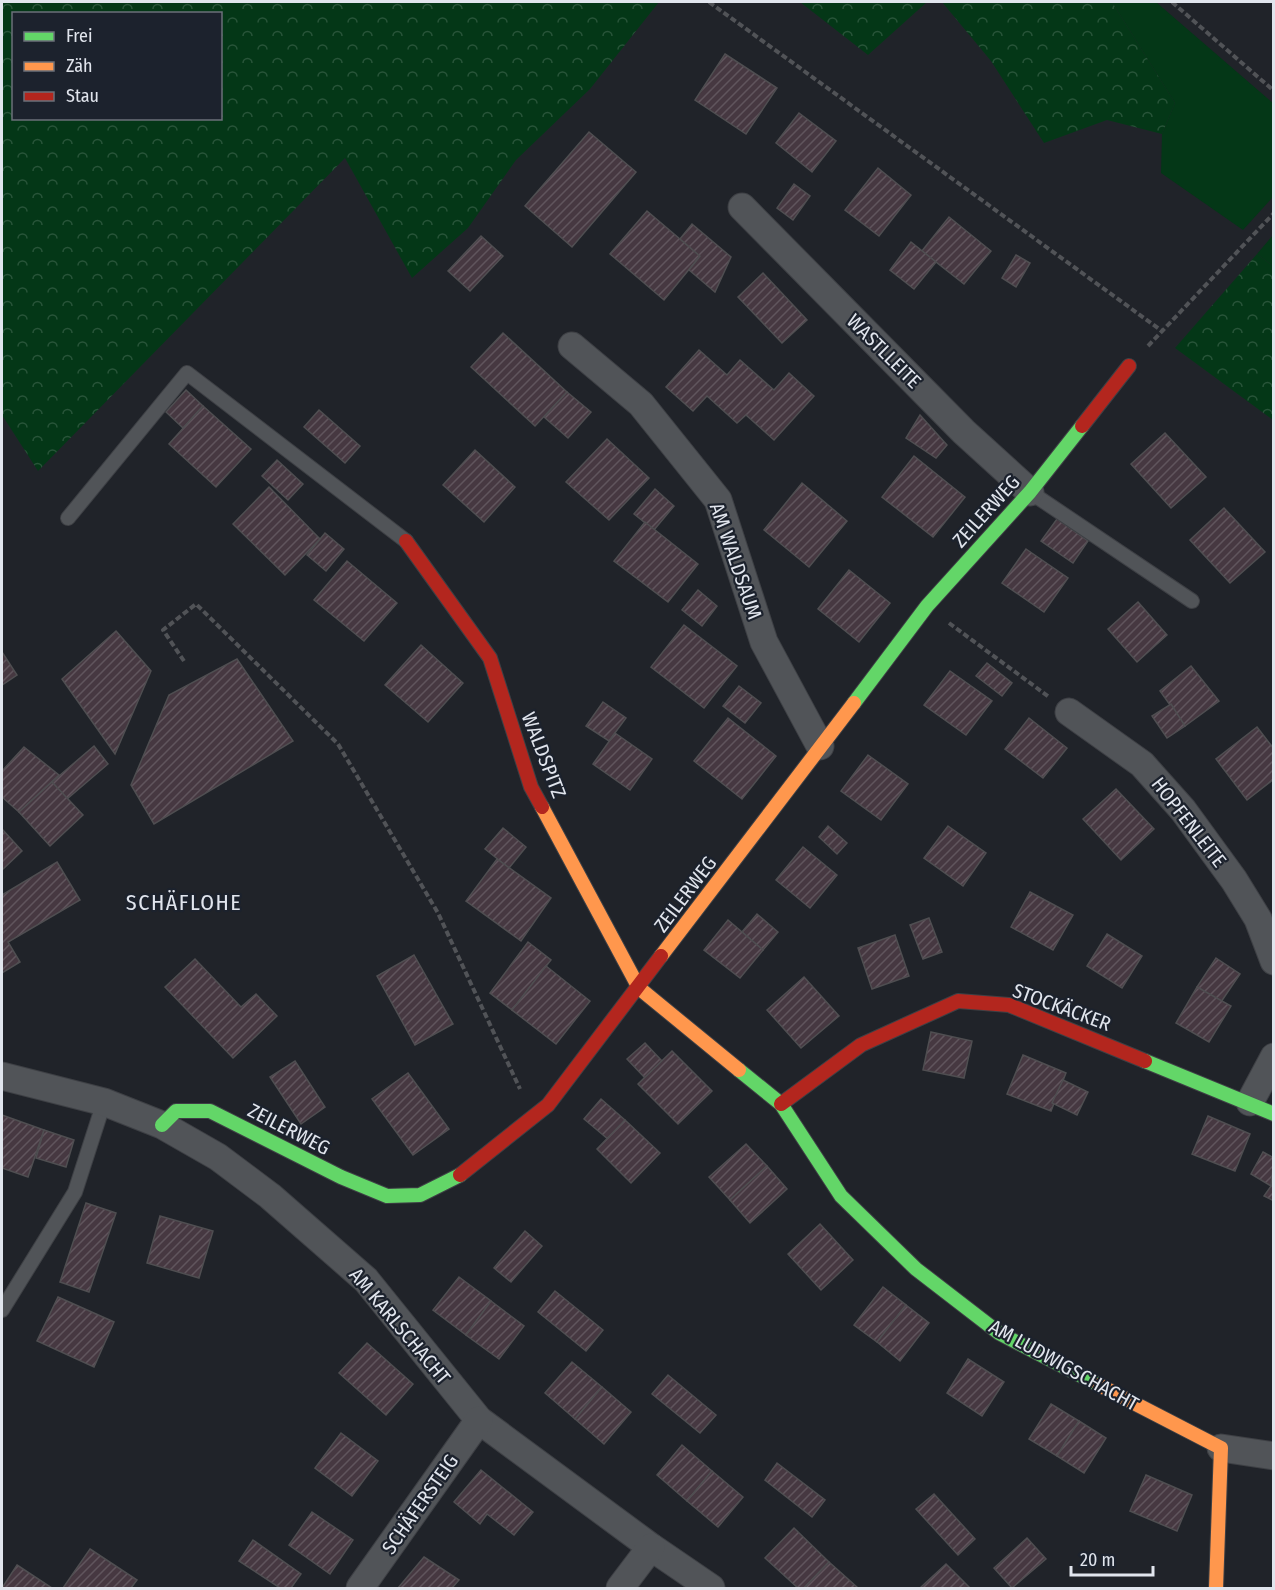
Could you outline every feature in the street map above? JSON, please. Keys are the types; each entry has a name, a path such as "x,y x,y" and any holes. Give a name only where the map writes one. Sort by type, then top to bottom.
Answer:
{"street":[{"name":"WASTLLEITE","path":"742,207 964,432 1030,492"},
{"name":"AM WALDSAUM","path":"572,346 641,404 718,500 764,642 820,746"},
{"name":"ZEILERWEG","path":"162,1125 177,1111 210,1111 350,1181 387,1196 420,1195 462,1174 548,1105 927,606 1030,492 1129,366"},
{"name":"WALDSPITZ","path":"406,541 490,658 531,787 639,988"},
{"name":"HOPFENLEITE","path":"1069,712 1142,764 1183,810 1234,880 1258,920 1274,961"},
{"name":"AM LUDWIGSCHACHT","path":"639,988 781,1104 841,1196 916,1269 999,1333 1221,1448 1274,1456"},
{"name":"STOCKÄCKER","path":"781,1104 861,1045 958,1001 1009,1005 1262,1108"},
{"path":"1262,1108 1274,1057"},
{"name":"AM KARLSCHACHT","path":"2,1076 104,1102 162,1125 218,1157 270,1196 366,1281 479,1420 651,1547 711,1588"},
{"name":"SCHÄFERSTEIG","path":"360,1588 479,1420"},
{"path":"1216,1588 1221,1448"},
{"path":"620,1588 651,1547"}],"lane":[{"path":"68,518 187,373 406,541"},
{"path":"1030,492 1192,601"},
{"path":"2,1310 75,1192 104,1102"}],"path":[{"path":"709,2 1162,331"},
{"path":"1172,2 1274,92"},
{"path":"1129,366 1274,213"},
{"path":"184,661 164,630 195,604 338,744 438,913 534,1117"},
{"path":"927,606 1069,712"}],"green space":[{"path":"2,2 659,2 590,89 516,160 468,228 412,278 345,158 38,471 2,415"},
{"path":"800,2 927,2 868,55"},
{"path":"942,2 1112,2 1175,103 1162,134 1107,120 1044,143 991,61"},
{"path":"1112,2 1156,2 1273,103 1273,197 1243,230 1161,173 1162,134 1175,103"},
{"path":"1273,235 1273,266 1257,254"},
{"path":"1257,254 1273,266 1273,420 1175,348"}],"building":[{"path":"725,54 777,88 746,134 695,100"},
{"path":"799,113 836,141 812,172 776,143"},
{"path":"589,132 636,172 572,247 525,206"},
{"path":"878,168 911,195 879,236 845,210"},
{"path":"794,184 810,196 793,220 777,208"},
{"path":"647,211 700,256 664,300 610,254"},
{"path":"949,217 991,251 964,284 922,251"},
{"path":"692,224 731,257 715,292 689,270 700,256 680,239"},
{"path":"481,236 503,256 470,291 448,271"},
{"path":"911,242 936,262 914,289 890,270"},
{"path":"1016,255 1030,263 1016,287 1002,278"},
{"path":"763,273 807,320 782,343 738,297"},
{"path":"503,333 567,392 535,426 471,367"},
{"path":"699,350 727,375 740,360 774,390 789,373 814,396 774,440 746,415 737,423 707,396 693,411 666,387"},
{"path":"186,390 203,406 183,428 166,412"},
{"path":"567,392 591,412 568,438 544,417"},
{"path":"203,406 251,449 216,487 169,444"},
{"path":"319,410 360,446 345,463 304,427"},
{"path":"920,415 947,445 936,458 906,438"},
{"path":"1165,433 1206,477 1171,508 1131,464"},
{"path":"607,439 649,478 609,520 566,482"},
{"path":"475,450 515,487 484,522 443,485"},
{"path":"914,456 965,497 933,537 882,497"},
{"path":"277,460 303,484 288,500 262,476"},
{"path":"802,483 847,521 809,567 764,530"},
{"path":"269,487 320,539 285,575 233,524"},
{"path":"655,489 674,506 654,530 634,514"},
{"path":"1224,508 1265,552 1230,583 1190,540"},
{"path":"1057,519 1088,541 1073,563 1041,541"},
{"path":"645,522 698,564 668,602 614,561"},
{"path":"325,533 344,549 326,571 307,555"},
{"path":"1026,549 1068,578 1044,612 1002,583"},
{"path":"347,561 397,603 364,641 314,600"},
{"path":"849,570 890,603 859,642 818,609"},
{"path":"698,590 717,606 702,626 682,610"},
{"path":"1138,602 1167,635 1137,662 1108,629"},
{"path":"684,625 737,666 704,708 651,667"},
{"path":"116,631 151,671 115,754 62,679"},
{"path":"421,645 463,683 428,722 385,685"},
{"path":"2,652 17,675 2,685"},
{"path":"237,659 293,741 154,824 131,785 169,695"},
{"path":"987,663 1012,683 1002,696 976,676"},
{"path":"1191,666 1219,701 1185,726 1160,691"},
{"path":"950,671 992,701 966,735 924,705"},
{"path":"739,686 761,703 745,723 723,706"},
{"path":"603,702 626,718 609,741 586,726"},
{"path":"1171,704 1185,726 1167,738 1152,716"},
{"path":"728,718 776,756 742,799 694,761"},
{"path":"1029,718 1067,748 1043,778 1005,749"},
{"path":"1257,727 1274,749 1274,779 1247,800 1216,759"},
{"path":"615,733 652,759 630,790 593,764"},
{"path":"94,746 108,764 67,799 52,782"},
{"path":"24,747 59,775 19,812 2,797 2,771"},
{"path":"868,755 908,784 881,820 841,791"},
{"path":"52,782 83,815 50,846 19,812"},
{"path":"1116,789 1154,829 1121,860 1083,819"},
{"path":"828,826 847,843 837,854 819,837"},
{"path":"948,826 986,853 963,886 924,858"},
{"path":"503,828 526,847 509,868 485,849"},
{"path":"2,829 22,851 2,870"},
{"path":"803,847 837,875 810,908 776,880"},
{"path":"497,859 551,898 521,941 466,901"},
{"path":"57,862 80,900 8,942 20,962 2,973 2,895"},
{"path":"1030,892 1073,915 1053,950 1011,927"},
{"path":"757,914 778,932 763,950 742,932"},
{"path":"929,918 942,952 923,959 910,925"},
{"path":"728,920 763,950 740,978 704,950"},
{"path":"1107,934 1142,956 1122,988 1087,966"},
{"path":"895,935 909,976 872,989 858,948"},
{"path":"528,942 551,960 512,1010 490,993"},
{"path":"414,955 453,1024 415,1045 377,976"},
{"path":"1216,958 1240,974 1221,1002 1197,987"},
{"path":"195,959 241,1007 256,994 277,1016 233,1058 165,987"},
{"path":"546,966 590,1001 556,1044 512,1010"},
{"path":"804,977 839,1016 801,1048 767,1010"},
{"path":"1197,987 1231,1006 1209,1042 1176,1023"},
{"path":"931,1032 972,1041 964,1078 923,1070"},
{"path":"645,1043 662,1061 645,1078 627,1059"},
{"path":"672,1051 712,1091 678,1124 638,1084"},
{"path":"1023,1055 1066,1073 1051,1111 1007,1094"},
{"path":"295,1061 325,1107 301,1124 270,1077"},
{"path":"408,1073 449,1129 413,1155 372,1099"},
{"path":"1063,1080 1088,1092 1077,1115 1052,1103"},
{"path":"601,1099 625,1120 609,1140 584,1119"},
{"path":"2,1115 44,1130 28,1177 2,1168"},
{"path":"1208,1116 1250,1134 1235,1171 1192,1154"},
{"path":"625,1120 660,1153 631,1183 597,1149"},
{"path":"44,1130 74,1140 66,1167 36,1158"},
{"path":"746,1144 767,1166 730,1200 709,1177"},
{"path":"1263,1152 1274,1158 1271,1186 1251,1174"},
{"path":"767,1166 787,1189 750,1223 730,1200"},
{"path":"1274,1182 1274,1201 1264,1196"},
{"path":"86,1203 116,1213 89,1292 60,1282"},
{"path":"160,1216 213,1231 199,1278 147,1263"},
{"path":"820,1224 853,1260 821,1290 788,1254"},
{"path":"525,1231 542,1246 511,1282 494,1268"},
{"path":"459,1277 491,1301 466,1335 433,1310"},
{"path":"883,1287 906,1305 877,1342 854,1325"},
{"path":"555,1291 603,1330 586,1351 538,1312"},
{"path":"58,1297 114,1322 94,1367 37,1341"},
{"path":"491,1301 524,1326 499,1359 466,1335"},
{"path":"906,1305 929,1323 900,1361 877,1342"},
{"path":"367,1343 413,1384 386,1415 339,1373"},
{"path":"968,1359 1004,1382 982,1416 947,1393"},
{"path":"572,1362 602,1387 575,1419 545,1393"},
{"path":"668,1375 716,1415 700,1433 652,1394"},
{"path":"602,1387 631,1412 604,1444 575,1419"},
{"path":"1051,1404 1079,1421 1057,1456 1029,1439"},
{"path":"1079,1421 1106,1438 1084,1473 1057,1456"},
{"path":"341,1433 378,1461 352,1496 315,1468"},
{"path":"682,1445 712,1471 687,1501 657,1475"},
{"path":"777,1463 825,1500 812,1517 765,1480"},
{"path":"481,1470 533,1512 514,1535 487,1514 480,1524 454,1502"},
{"path":"712,1471 743,1497 718,1527 687,1501"},
{"path":"1146,1475 1192,1495 1177,1531 1130,1511"},
{"path":"934,1494 975,1539 958,1555 916,1509"},
{"path":"312,1512 353,1540 330,1574 289,1545"},
{"path":"794,1528 829,1562 804,1588 798,1588 765,1558"},
{"path":"1027,1538 1046,1559 1012,1588 994,1568"},
{"path":"253,1540 301,1574 291,1588 280,1588 239,1561"},
{"path":"90,1549 137,1580 131,1588 63,1588"},
{"path":"424,1557 459,1580 452,1588 398,1588"},
{"path":"829,1562 858,1588 804,1588"},
{"path":"946,1564 970,1588 920,1588"},
{"path":"17,1565 52,1588 2,1588"}],"traffic: fast":[{"path":"854,703 927,606 1030,492 1082,426"},
{"path":"1145,1061 1274,1114"},
{"path":"739,1070 781,1104 841,1196 916,1269 999,1333 1099,1385"},
{"path":"162,1125 176,1111 210,1111 341,1177 387,1196 420,1195 460,1175"}],"traffic: slow":[{"path":"661,956 854,703"},
{"path":"542,807 639,988 739,1070"},
{"path":"1099,1385 1221,1448 1216,1588"}],"traffic: jam":[{"path":"1082,426 1129,366"},
{"path":"406,541 490,658 531,787 542,807"},
{"path":"460,1175 548,1105 661,956"},
{"path":"781,1104 861,1045 958,1001 1009,1005 1145,1061"}],"district":[{"name":"SCHÄFLOHE","path":"184,902"}]}
